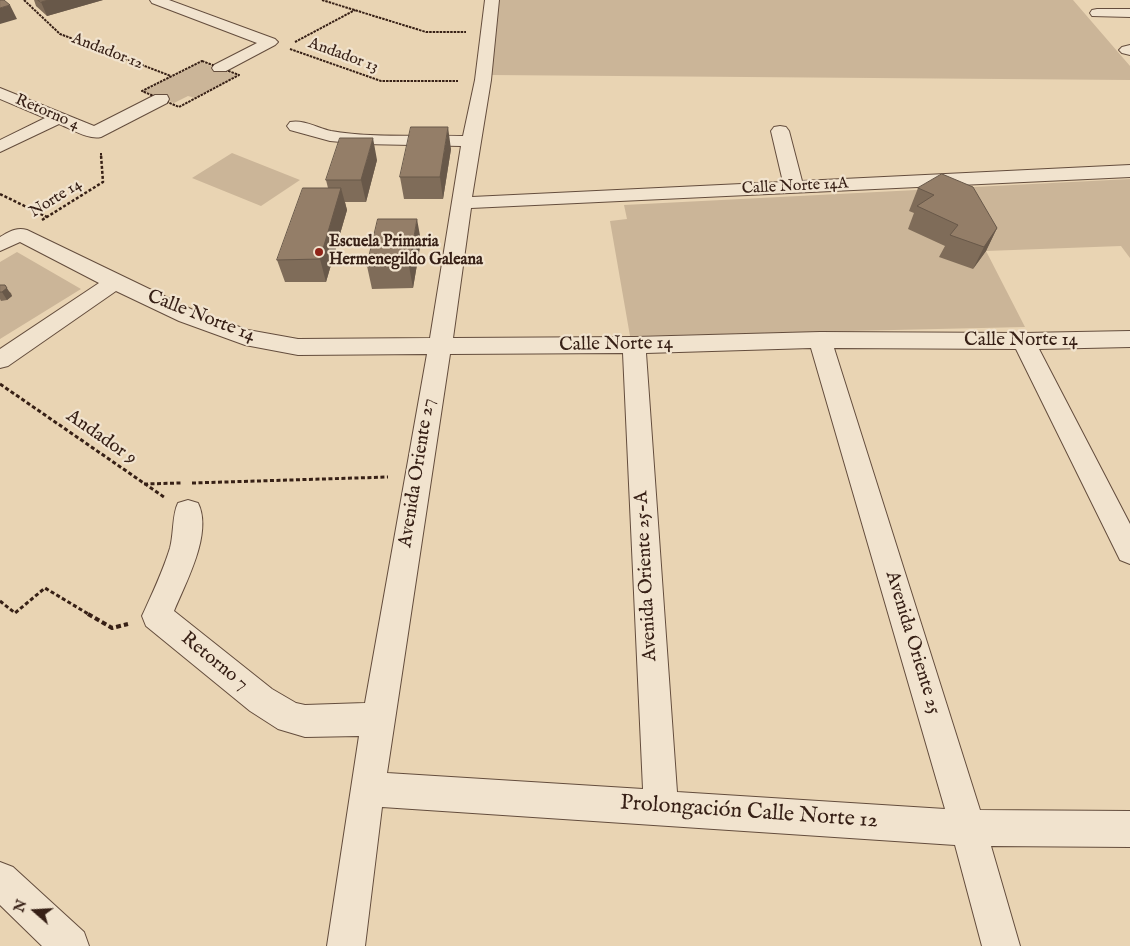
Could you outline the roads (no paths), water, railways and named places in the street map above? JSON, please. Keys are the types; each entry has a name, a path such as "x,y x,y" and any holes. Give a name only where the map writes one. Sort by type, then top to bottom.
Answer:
{"street":[{"path":"157,0 270,42 220,68"},
{"name":"Avenida Oriente 27","path":"346,946 367,789 416,477 440,347 471,140 483,80 492,0"},
{"path":"1098,13 1130,13"},
{"name":"Retorno 4","path":"0,93 95,133 161,99"},
{"path":"0,147 58,118"},
{"path":"296,126 330,136 364,139 471,140"},
{"path":"780,131 794,188"},
{"name":"Calle Norte 14A","path":"461,203 1130,170"},
{"name":"Calle Norte 14","path":"0,245 20,234 187,316 244,337 298,347 634,345 820,340 1024,342 1130,339"},
{"path":"0,360 115,282"},
{"name":"Avenida Oriente 25","path":"820,340 1002,946"},
{"path":"1024,342 1130,552"},
{"name":"Avenida Oriente 25-A","path":"634,345 660,807"},
{"name":"Retorno 7","path":"188,511 190,520 189,530 157,616 261,700 290,718 305,721 379,719"},
{"name":"Prolongación Calle Norte 12","path":"367,789 968,828 1130,829"},
{"path":"0,880 70,946"}],"place":[{"name":"Escuela Primaria Hermenegildo Galeana","path":"319,252"}]}
